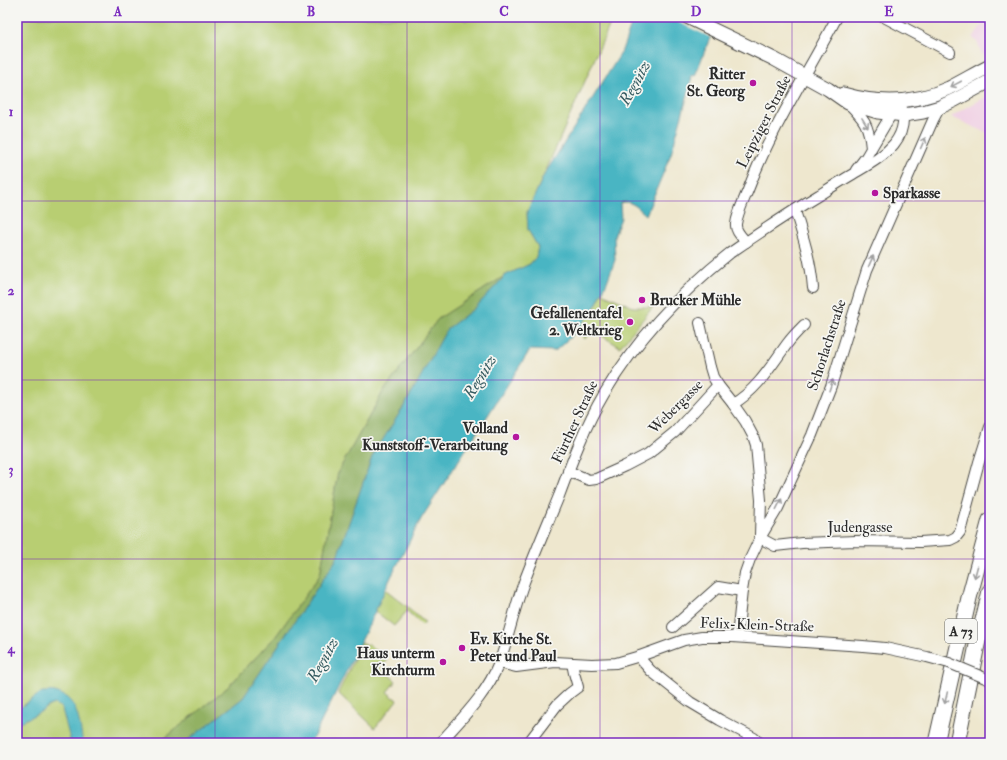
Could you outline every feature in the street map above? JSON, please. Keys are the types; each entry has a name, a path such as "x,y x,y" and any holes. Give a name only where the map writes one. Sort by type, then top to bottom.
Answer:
{"highway":[{"name":"A 73","path":"936,743 969,598 990,520"},
{"name":"A 73","path":"957,743 977,645 990,591"}],"main road":[{"path":"687,17 774,59 828,89 848,103 871,110 898,115 923,112 955,100 990,81"},
{"path":"828,89 865,99 900,101 921,98 937,93 990,66"}],"street":[{"name":"Leipziger Straße","path":"746,242 737,231 736,225 760,160 837,17"},
{"path":"884,17 950,52"},
{"name":"Fürther Straße","path":"853,174 871,148 898,115 900,101"},
{"path":"848,103 866,124 871,148"},
{"name":"Schorlachstraße","path":"737,637 745,573 750,559 760,538 778,508 812,435 831,386 867,270 940,106"},
{"name":"Fürther Straße","path":"443,742 480,696 499,663 523,584 584,432 603,394 632,352 656,322 694,284 719,262 746,242 877,160 894,144 902,130 904,123 898,115"},
{"path":"795,211 805,240 813,288"},
{"path":"700,323 713,377 750,429 756,446 761,500 760,538"},
{"path":"733,404 748,394 759,383 788,343 804,325"},
{"name":"Webergasse","path":"568,471 589,480 596,479 648,454 675,432 718,385"},
{"name":"Judengasse","path":"760,538 775,546 802,543 856,541 920,542 950,540 956,537 960,532 990,427"},
{"path":"673,628 718,587 742,591"},
{"name":"Felix-Klein-Straße","path":"499,663 516,668 555,662 616,663 640,656 672,643 693,638 737,637 885,648 927,656 949,663 990,680"},
{"path":"640,656 651,671 690,702 754,738 760,743"},
{"path":"528,743 557,705 578,687 572,663"}],"shaded area":[{"path":"987,17 990,17 990,53 982,56 978,43 973,38"},
{"path":"990,95 990,134 951,117 963,109"}],"green space":[{"path":"17,17 461,17 466,21 469,17 613,17 527,212 528,230 538,247 536,257 530,264 506,275 438,319 383,392 338,472 320,575 276,636 228,687 159,743 17,743"},
{"path":"506,275 475,308 447,329 409,398 372,457 336,560 243,698 184,743 159,743 228,687 276,636 320,575 338,472 383,392 438,319"},
{"path":"602,293 633,307 653,307 620,347 593,330 585,339 577,331 596,305"},
{"path":"385,589 425,622 422,625 407,611 394,626 375,611"},
{"path":"361,642 366,646 368,644 387,660 384,664 380,661 377,665 396,681 387,692 397,700 375,728 338,693 359,650 358,648"}],"water":[{"name":"Regnitz","path":"634,17 718,17 695,76 692,75 671,154 646,215 631,203 620,203 621,218 614,236 615,260 596,305 577,331 555,351 530,350 421,519 391,577 358,648 314,736 308,743 184,743 243,698 336,560 372,457 409,398 447,329 475,308 506,275 530,264 536,257 538,247 528,230 527,212 544,175 621,53"},
{"path":"42,692 55,692 63,695 69,700 79,720 83,743 71,743 62,709 54,704 17,724 17,710"}],"pier":[{"path":"667,17 714,17 720,19 712,38"}],"place":[{"name":"Ritter St. Georg","path":"753,83"},
{"name":"Sparkasse","path":"875,193"},
{"name":"Brucker Mühle","path":"642,300"},
{"name":"Gefallenentafel 2. Weltkrieg","path":"630,322"},
{"name":"Volland Kunststoff-Verarbeitung","path":"516,437"},
{"name":"Ev. Kirche St. Peter und Paul","path":"462,648"},
{"name":"Haus unterm Kirchturm","path":"443,662"}]}
